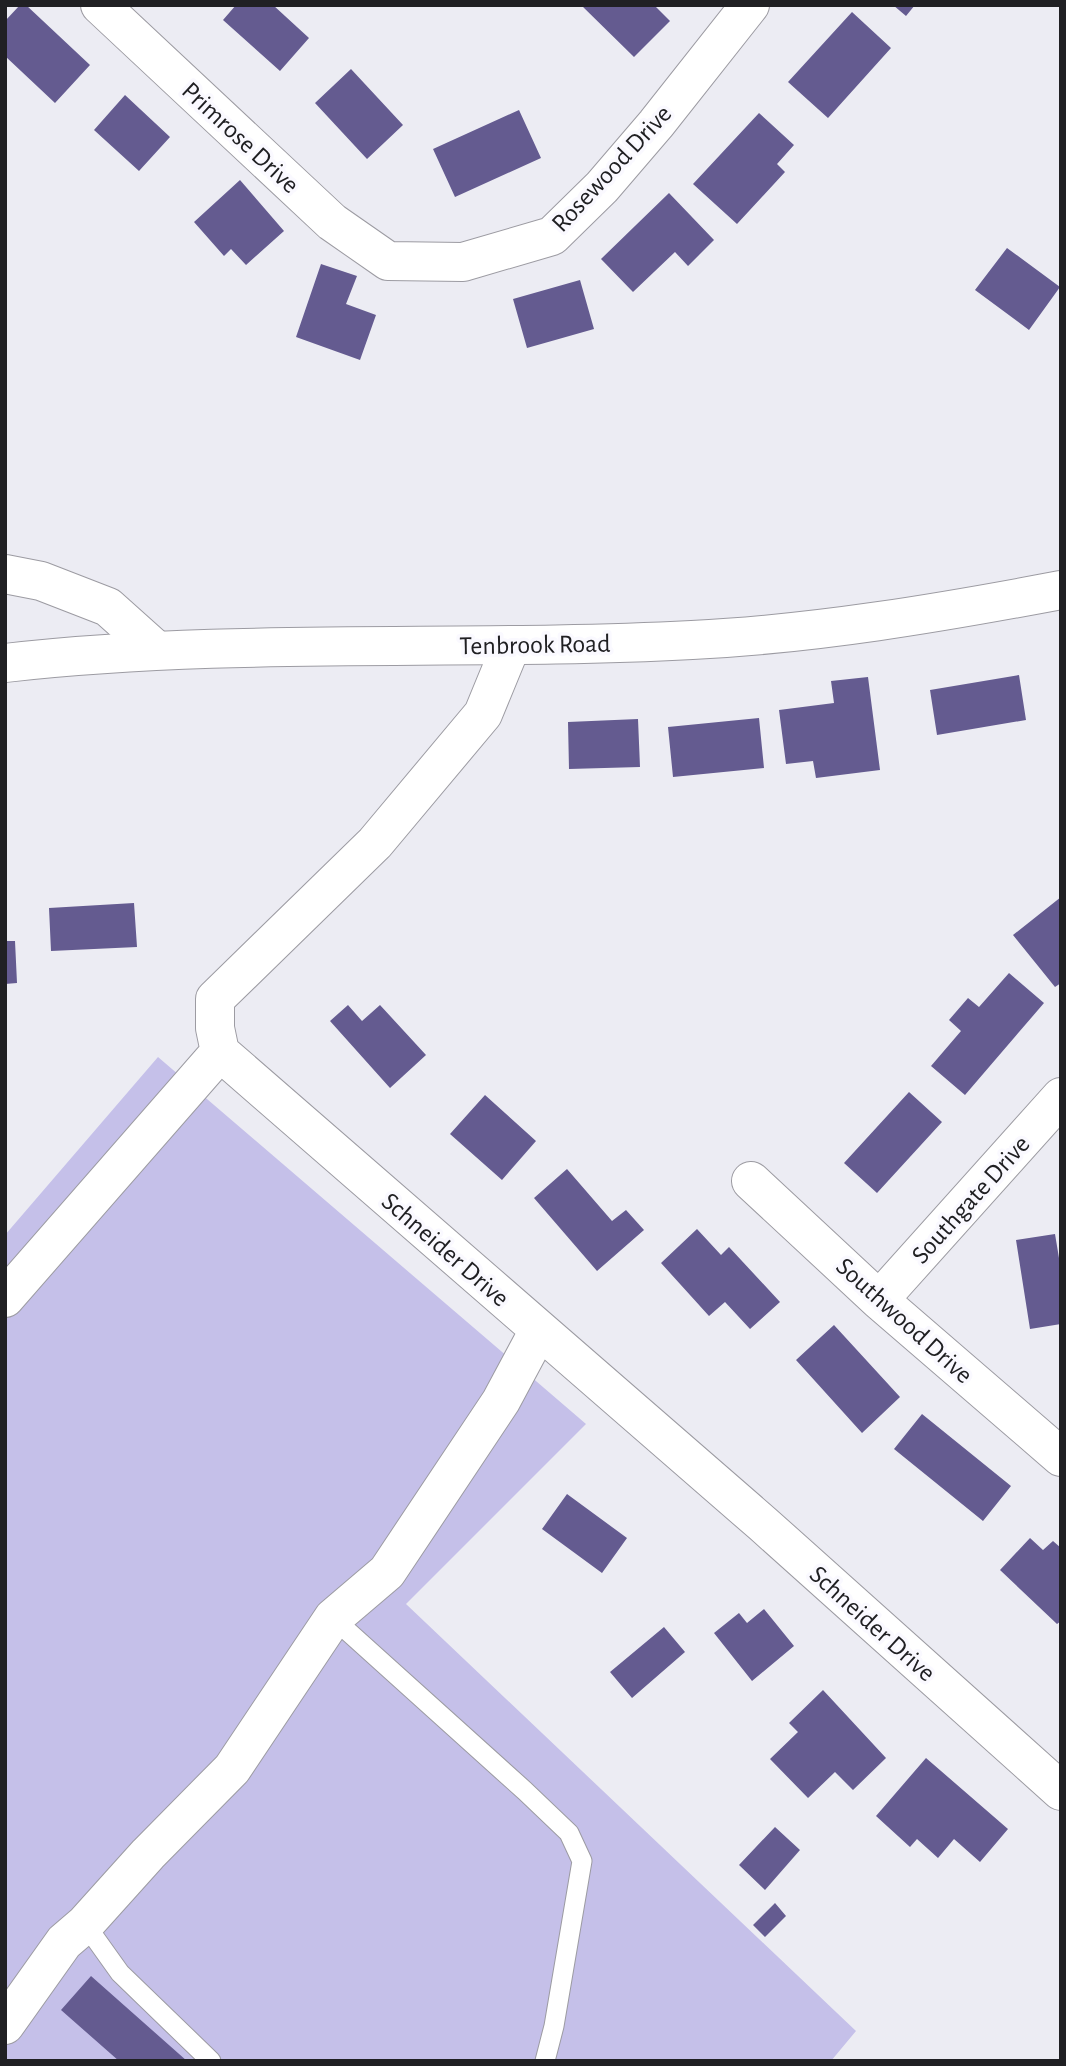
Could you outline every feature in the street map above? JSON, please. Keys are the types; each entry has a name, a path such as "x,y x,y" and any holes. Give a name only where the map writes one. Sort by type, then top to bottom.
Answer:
{"street":[{"name":"Primrose Drive","path":"100,5 332,222 388,261"},
{"name":"Rosewood Drive","path":"388,261 463,262 552,236 602,187 656,124 748,6"},
{"path":"5,574 41,581 108,607 156,650"},
{"name":"Tenbrook Road","path":"5,663 156,650 682,641 876,621 1061,590"},
{"path":"5,1298 220,1052 215,1028 215,999 375,843 483,714 511,646"},
{"name":"Schneider Drive","path":"220,1052 763,1524 1061,1791"},
{"name":"Southgate Drive","path":"879,1300 1061,1097"},
{"name":"Southwood Drive","path":"751,1181 879,1300 1061,1457"},
{"path":"5,2025 64,1941 85,1924 148,1854 232,1769 333,1618 387,1572 501,1401 539,1330"}],"lane":[{"path":"333,1618 569,1833 582,1861 554,2026 545,2061"},
{"path":"85,1924 120,1973 211,2061"}],"shaded area":[{"path":"158,1057 586,1424 406,1604 856,2031 831,2061 5,2061 5,1235"}],"building":[{"path":"20,5 26,5 90,65 55,103 5,56 5,21"},
{"path":"236,5 273,5 309,38 280,71 223,20"},
{"path":"581,5 654,5 670,21 634,57"},
{"path":"893,5 915,5 906,16"},
{"path":"852,12 891,48 828,118 788,82"},
{"path":"351,69 403,125 367,159 315,103"},
{"path":"125,95 170,137 139,171 94,130"},
{"path":"519,110 541,158 455,197 433,149"},
{"path":"759,113 794,145 777,164 785,172 737,224 693,184"},
{"path":"240,180 284,231 246,265 231,249 224,256 194,222"},
{"path":"669,193 714,240 688,266 675,252 633,292 601,259"},
{"path":"1007,248 1060,287 1029,330 975,290"},
{"path":"321,264 357,276 346,304 376,315 360,360 296,337"},
{"path":"580,280 594,329 527,348 513,299"},
{"path":"1019,675 1026,720 937,735 930,690"},
{"path":"868,677 880,770 816,778 813,761 786,764 779,710 834,703 831,681"},
{"path":"759,718 764,768 673,777 668,727"},
{"path":"638,719 640,767 569,769 568,722"},
{"path":"1061,897 1061,983 1055,987 1013,935"},
{"path":"134,903 137,947 51,951 49,908"},
{"path":"5,941 15,941 17,983 5,984"},
{"path":"1009,973 1044,1003 965,1095 931,1066 961,1031 949,1020 968,998 979,1007"},
{"path":"348,1005 362,1021 380,1005 426,1055 390,1088 330,1021"},
{"path":"909,1092 942,1122 877,1193 844,1163"},
{"path":"485,1095 536,1141 502,1180 450,1134"},
{"path":"567,1169 612,1221 626,1210 644,1230 597,1271 534,1198"},
{"path":"697,1229 721,1255 729,1247 780,1302 750,1329 725,1302 709,1316 661,1263"},
{"path":"1055,1234 1061,1270 1061,1324 1030,1329 1016,1240"},
{"path":"834,1325 900,1397 862,1433 796,1360"},
{"path":"922,1414 1011,1486 983,1521 894,1449"},
{"path":"567,1494 627,1538 602,1573 542,1529"},
{"path":"1030,1538 1043,1550 1053,1541 1061,1548 1061,1621 1057,1624 1000,1570"},
{"path":"764,1609 794,1646 752,1681 714,1633 739,1613 747,1623"},
{"path":"664,1627 685,1652 632,1698 610,1672"},
{"path":"823,1690 886,1758 853,1790 835,1772 808,1798 770,1759 798,1732 789,1723"},
{"path":"926,1758 1008,1829 980,1862 954,1839 938,1858 917,1839 910,1847 876,1816"},
{"path":"775,1827 800,1850 765,1890 739,1865"},
{"path":"775,1903 786,1916 765,1937 753,1925"},
{"path":"91,1976 187,2061 119,2061 61,2010"}]}
